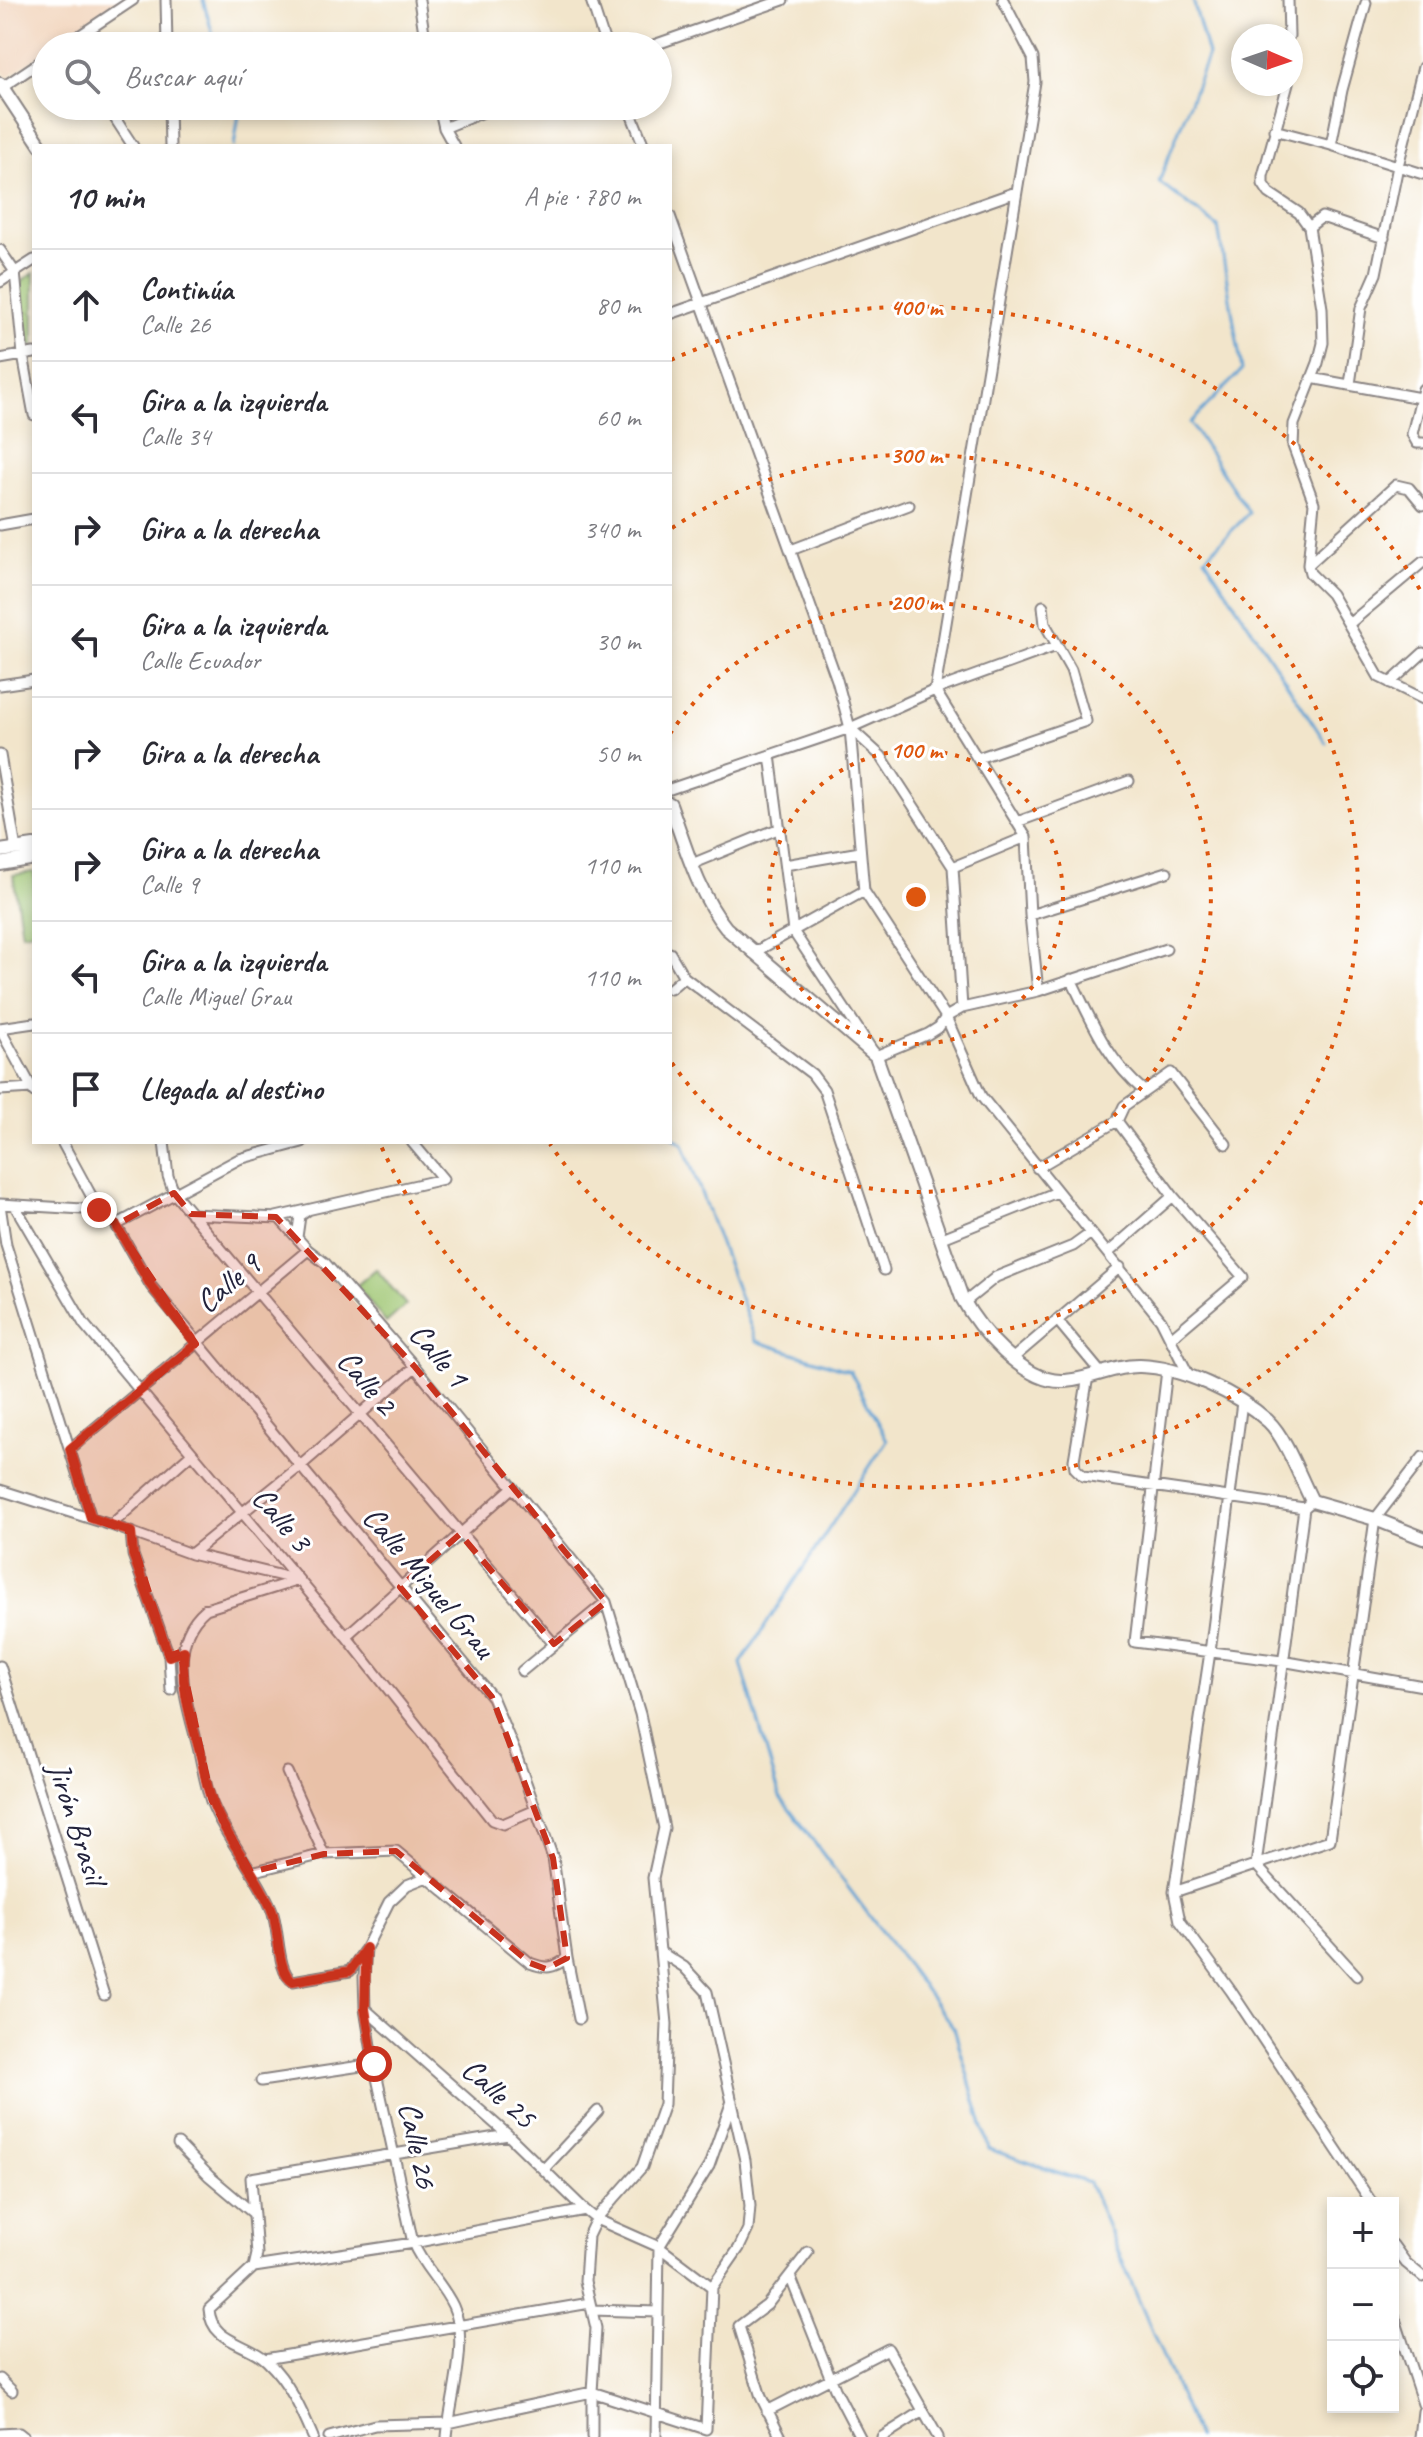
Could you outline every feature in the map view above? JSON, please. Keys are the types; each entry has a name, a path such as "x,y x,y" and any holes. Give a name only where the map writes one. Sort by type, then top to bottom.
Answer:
{"street":[{"path":"85,32 133,0"},
{"path":"166,0 167,32"},
{"path":"419,0 424,32"},
{"path":"591,0 601,32"},
{"path":"672,39 783,0"},
{"path":"1003,0 1033,58 1035,82 935,690 1026,837 1038,991"},
{"path":"1288,0 1289,24"},
{"path":"1331,145 1342,90 1366,3"},
{"path":"32,67 1,87 40,144"},
{"path":"1350,384 1361,308 1376,274 1398,166 1420,94 1423,67"},
{"path":"1284,96 1263,184 1269,193 1299,213 1309,227 1322,308 1323,343 1294,424 1293,446 1314,503 1308,565 1310,573 1331,594 1379,677 1423,699"},
{"path":"116,120 132,144"},
{"path":"169,120 170,144"},
{"path":"442,120 453,144"},
{"path":"444,128 464,120"},
{"path":"634,120 643,144"},
{"path":"1274,130 1423,174"},
{"path":"672,313 1016,192"},
{"path":"1309,227 1322,217 1384,238"},
{"path":"672,221 837,680 850,728 864,891 946,1017 981,1096 1161,1320 1189,1376"},
{"path":"0,250 15,272 32,391"},
{"path":"0,282 32,261"},
{"path":"0,359 29,354"},
{"path":"1311,378 1421,393 1412,434 1417,443 1423,443"},
{"path":"1308,565 1396,485 1409,488 1423,505"},
{"path":"791,550 909,505"},
{"path":"0,525 32,519"},
{"path":"1349,624 1423,562"},
{"path":"978,758 1086,721 1071,670 1045,624 1043,606"},
{"path":"672,788 850,728 935,690 1056,646"},
{"path":"1390,683 1423,653"},
{"path":"0,685 32,680"},
{"path":"850,728 881,756 953,867 962,1008"},
{"path":"0,755 16,849"},
{"path":"770,755 793,931 876,1056 940,1239 976,1323 1012,1359 1042,1378 1061,1382 1137,1366 1167,1370 1189,1376 1242,1402 1269,1422 1279,1436 1308,1505 1282,1661 1256,1865 1357,1976"},
{"path":"1017,822 1129,781"},
{"path":"672,809 692,864 718,919 753,953 876,1056"},
{"path":"692,864 780,828"},
{"path":"953,867 1026,837"},
{"path":"0,851 32,846"},
{"path":"785,865 860,852"},
{"path":"0,864 32,858"},
{"path":"1030,915 1167,872"},
{"path":"753,953 864,891"},
{"path":"876,1056 928,1034 939,1027 946,1017 962,1008 1038,991 1166,949"},
{"path":"672,956 684,977 812,1074 824,1090 884,1270"},
{"path":"672,987 684,977"},
{"path":"1071,979 1109,1055 1123,1074 1144,1091"},
{"path":"32,1024 1,1032 32,1088"},
{"path":"1037,1168 1117,1121 1124,1106 1171,1073 1226,1144"},
{"path":"0,1090 32,1090"},
{"path":"1117,1121 1173,1196 1243,1277 1171,1338"},
{"name":"Calle Miguel Grau","path":"63,1144 99,1210 116,1225 151,1286 196,1344 492,1697 553,1858 579,2019"},
{"name":"Calle 2","path":"164,1144 168,1176 174,1193 554,1644"},
{"path":"116,1225 239,1159 295,1144"},
{"path":"191,1214 276,1217 443,1179 414,1144"},
{"path":"940,1239 1057,1192"},
{"path":"1108,1253 1173,1196"},
{"path":"91,1518 6,1245 0,1204 99,1210"},
{"name":"Calle 3","path":"15,1206 84,1324 346,1636 494,1822 503,1824 536,1810"},
{"path":"297,1237 300,1216 308,1210"},
{"name":"Calle 1","path":"276,1217 325,1263 415,1367 606,1602"},
{"path":"965,1302 996,1277 1073,1246 1091,1233"},
{"name":"Calle 9","path":"70,1449 308,1250"},
{"path":"1012,1359 1120,1267"},
{"path":"1057,1320 1095,1375 1074,1460 1075,1468 1083,1476 1229,1498 1308,1505 1375,1519 1423,1538"},
{"path":"191,1554 299,1467 415,1367"},
{"path":"1167,1370 1135,1642 1282,1661 1423,1686"},
{"path":"1242,1402 1210,1652 1174,1892 1180,1921 1231,1991 1367,2197"},
{"path":"111,1525 192,1453"},
{"path":"1174,1892 1330,1840 1375,1519 1423,1457"},
{"path":"346,1636 513,1487"},
{"path":"0,1490 191,1554 299,1580"},
{"path":"131,1532 133,1555 169,1656 171,1690"},
{"path":"299,1580 206,1609 196,1618 188,1630 184,1651 182,1670 185,1694 212,1801 271,1908 286,1977 293,1981 350,1971 366,1948"},
{"path":"522,1671 606,1602 640,1714 664,1828 653,1878 667,2024 664,2104 642,2167 596,2219 588,2236 585,2281 596,2328 592,2437"},
{"path":"169,1656 184,1651"},
{"name":"Jirón Brasil","path":"0,1666 5,1702 104,1995"},
{"path":"287,1772 324,1854"},
{"path":"251,1872 324,1854 396,1851 530,1963 546,1969 557,1966 567,1958"},
{"name":"Calle 26","path":"427,1877 407,1885 389,1902 366,1948 365,2009 413,2243 420,2261 452,2304 460,2324"},
{"path":"329,2437 375,2425 448,2423 592,2392 706,2429 712,2287 748,2229 750,2206 745,2160 707,1992 684,1967 662,1953"},
{"name":"Calle 25","path":"365,2009 508,2135 596,2219 659,2247 712,2287"},
{"path":"261,2081 374,2064"},
{"path":"656,2437 659,2247 709,2166 732,2101"},
{"path":"544,2169 598,2111"},
{"path":"313,2437 288,2386 265,2359 225,2339 209,2318 209,2309 254,2267 257,2254 251,2178 508,2135"},
{"path":"178,2144 209,2176 253,2213"},
{"path":"254,2267 413,2243 585,2210"},
{"path":"781,2437 761,2397 739,2326 767,2305 808,2252"},
{"path":"1399,2253 1423,2277"},
{"path":"790,2276 831,2378 860,2437"},
{"path":"265,2359 460,2324 591,2306 658,2312"},
{"path":"447,2437 460,2324"},
{"path":"1399,2331 1423,2404"},
{"path":"767,2411 888,2349 938,2437"},
{"path":"0,2379 12,2391"},
{"path":"882,2437 923,2411"},
{"path":"1420,2437 1423,2411"},
{"path":"0,2434 19,2433 24,2437"}],"highlighted area":[{"path":"174,1193 191,1214 276,1217 415,1367 606,1602 554,1644 460,1534 400,1587 492,1697 553,1858 567,1958 546,1969 530,1963 396,1851 324,1854 251,1872 212,1801 180,1652 169,1656 130,1532 91,1518 70,1449 196,1344 116,1225"}],"shaded area":[{"path":"0,0 124,0 75,32 32,32 32,60 7,77 0,67"}],"green space":[{"path":"32,274 32,345 26,342 19,282"},
{"path":"32,872 32,931 22,933 13,875"},
{"path":"376,1269 406,1305 386,1323 356,1286"}],"waterway":[{"path":"203,0 212,32"},
{"path":"1193,0 1208,55 1159,182 1218,227 1242,370 1190,423 1249,513 1205,558 1326,743"},
{"path":"234,144 238,120"},
{"path":"672,1136 683,1144 756,1341 850,1371 887,1440 741,1663 780,1797 954,2028 989,2149 1089,2183 1197,2437"}],"route":[{"path":"99,1210 116,1225 151,1286 196,1344 70,1449 91,1518 131,1532 133,1555 169,1656 184,1651 182,1670 185,1694 212,1801 271,1908 286,1977 293,1981 350,1971 366,1948 365,2009 374,2064"}]}
